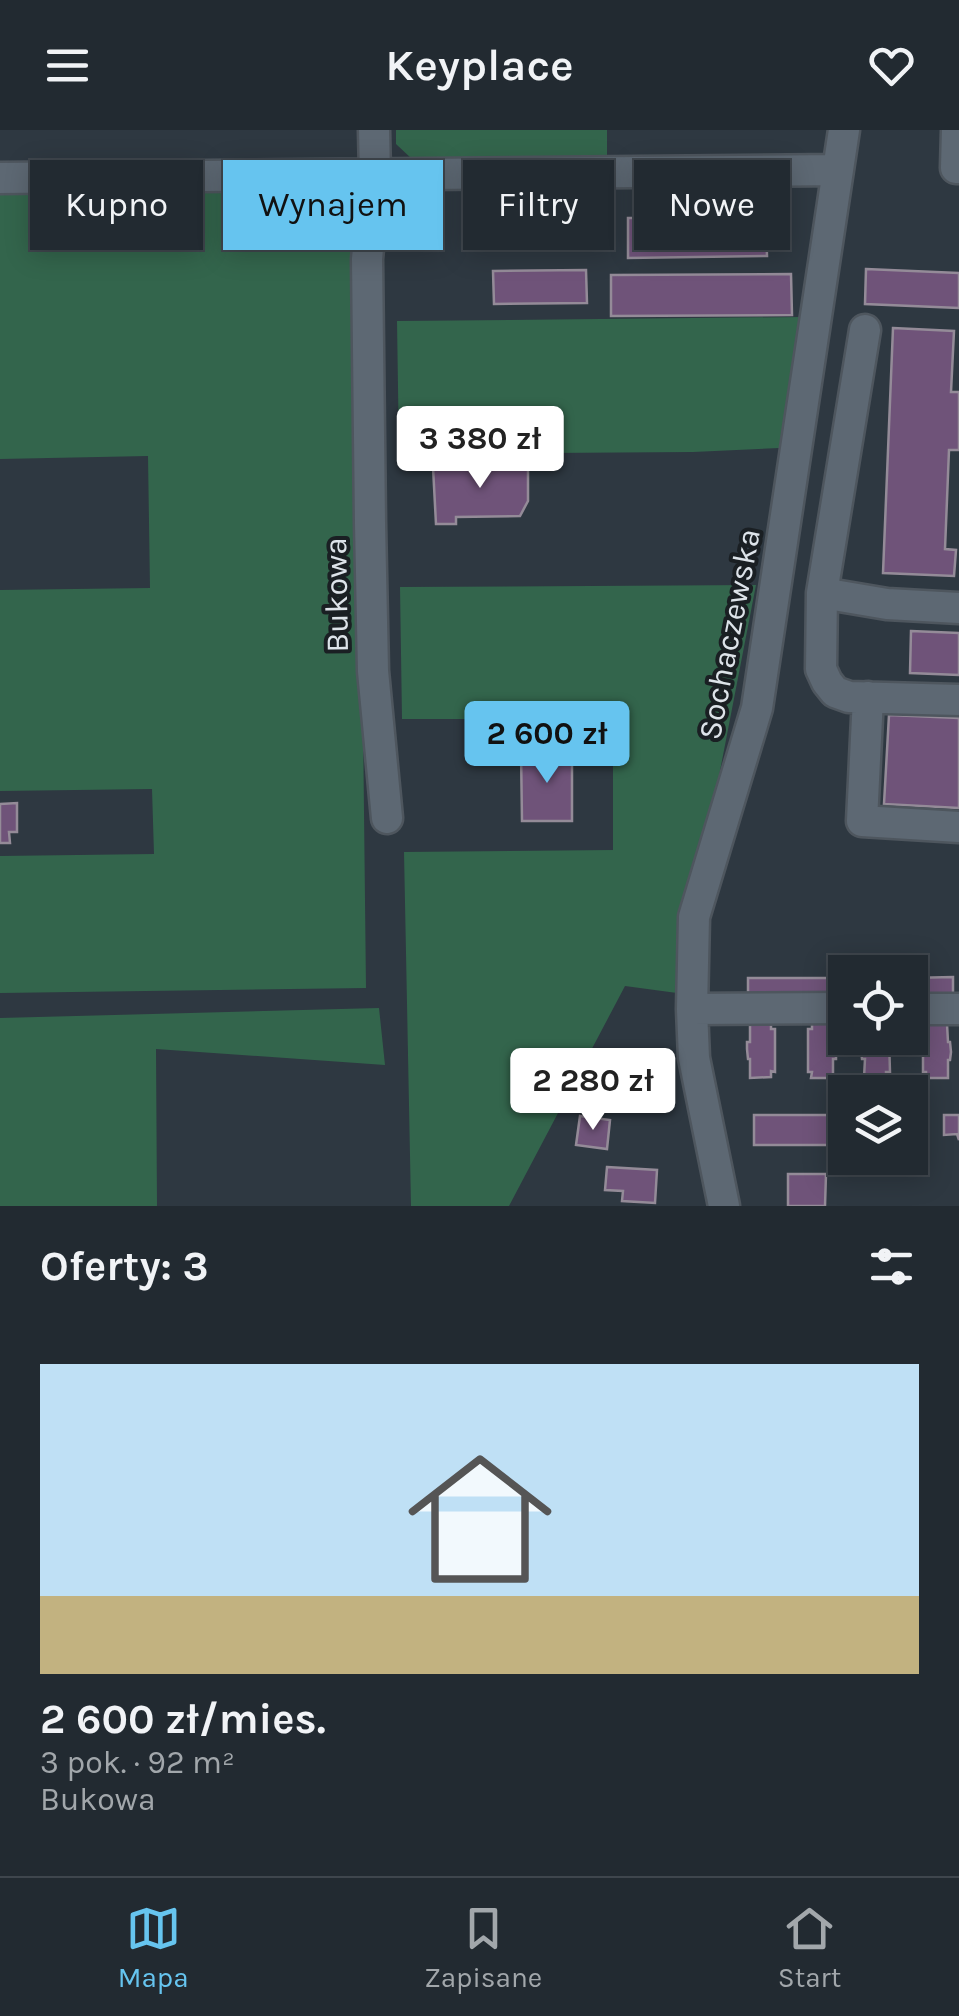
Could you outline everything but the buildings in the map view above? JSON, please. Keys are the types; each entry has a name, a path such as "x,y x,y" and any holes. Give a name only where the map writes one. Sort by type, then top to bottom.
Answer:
{"street":[{"name":"Bukowa","path":"374,130 375,160"},
{"name":"Sochaczewska","path":"724,1206 694,1058 694,917 757,708 844,130"},
{"path":"957,130 959,168"},
{"path":"443,174 838,170"},
{"path":"0,178 223,176"},
{"name":"Bukowa","path":"368,250 372,670 387,818"},
{"path":"865,330 822,593 821,670 835,692 849,697 959,700"},
{"path":"822,593 887,604 959,608"},
{"path":"868,697 862,822 959,827"},
{"path":"692,1009 828,1008"},
{"path":"928,1008 959,1009"}],"green space":[{"path":"396,130 607,130 607,159 413,160 396,144"},
{"path":"0,192 30,192 30,250 203,250 203,193 223,193 223,250 358,250 366,988 0,993 0,856 154,854 152,789 0,791 0,590 150,588 148,456 0,459"},
{"path":"801,317 779,448 399,454 397,321"},
{"path":"756,585 677,993 625,986 509,1206 411,1206 404,852 613,850 613,719 402,719 400,587"},
{"path":"379,1008 385,1065 156,1049 157,1206 0,1206 0,1018"}]}
